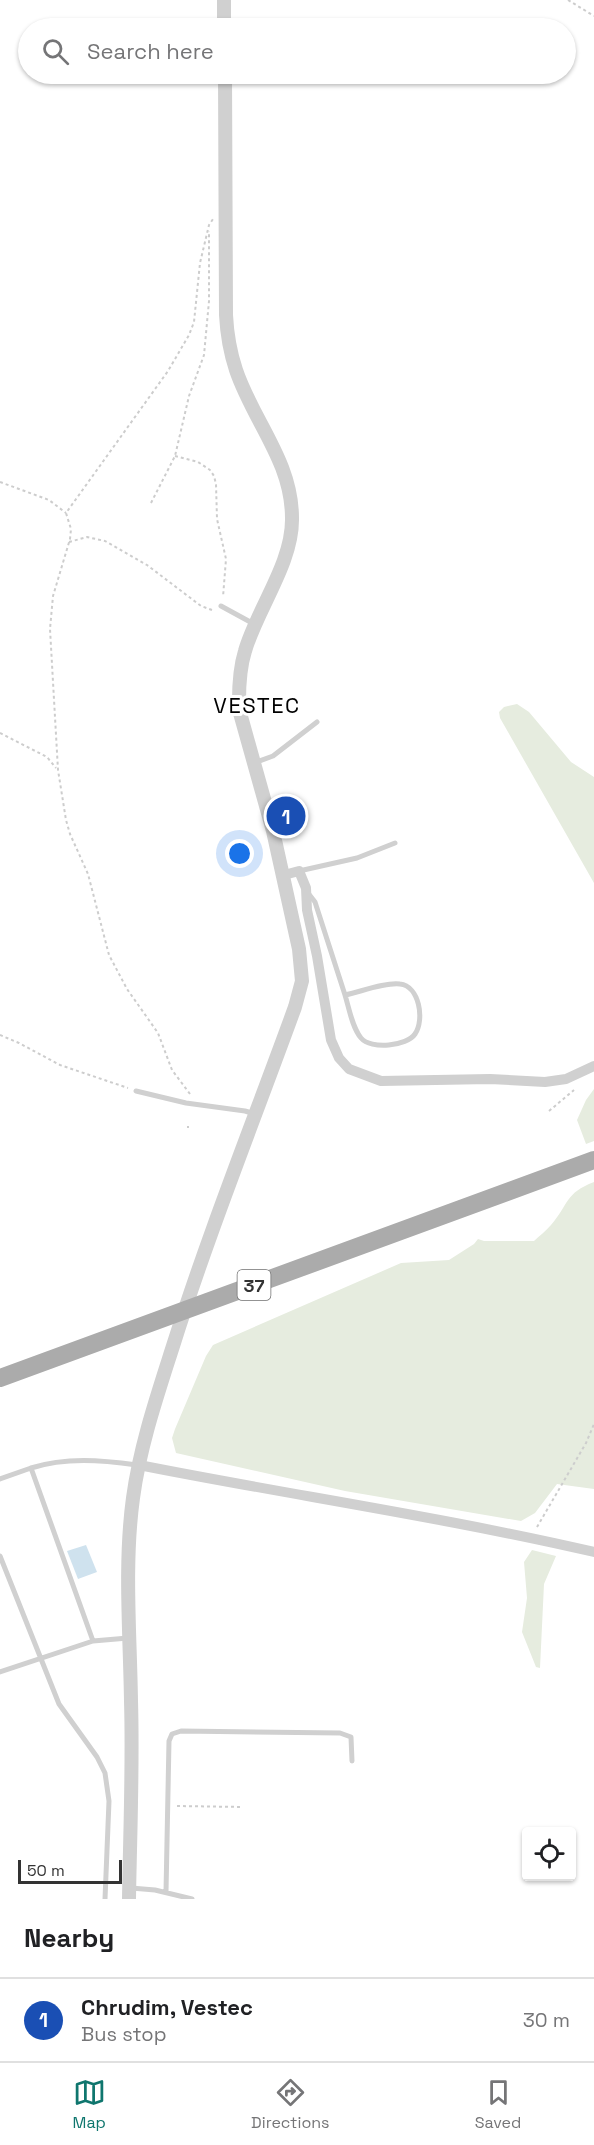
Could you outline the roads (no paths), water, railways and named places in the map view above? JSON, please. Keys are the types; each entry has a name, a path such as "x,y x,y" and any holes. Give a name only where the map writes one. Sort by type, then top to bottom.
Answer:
{"main road":[{"name":"37","path":"0,1378 594,1160"}],"street":[{"path":"224,0 225,18"},
{"path":"129,1893 132,1725 130,1527 139,1465 165,1372 209,1239 296,1008 302,981 299,950 284,875 240,712 239,688 245,649 287,547 292,521 292,503 282,465 241,382 232,355 226,315 225,84"},
{"path":"284,875 299,871 307,892 307,910 332,1040 336,1053 349,1070 381,1081 490,1079 545,1082 576,1075 594,1066"},
{"path":"139,1465 531,1537 594,1552"}],"lane":[{"path":"221,606 255,625"},
{"path":"255,763 273,756 317,722"},
{"path":"299,871 357,858 395,843"},
{"path":"307,892 315,902 345,995 359,1036 369,1044 383,1046 412,1038 416,1032 420,1021 419,1013 415,995 407,986 394,984 345,995"},
{"path":"136,1091 164,1099 245,1111 256,1115"},
{"path":"0,1479 31,1468 69,1460 139,1465"},
{"path":"31,1468 93,1641"},
{"path":"0,1556 58,1704 97,1757 105,1773 109,1801 105,1899"},
{"path":"0,1672 93,1641 130,1638"},
{"path":"166,1892 169,1741 172,1734 344,1734 352,1740 352,1761"},
{"path":"129,1893 166,1892 192,1899"}],"water":[{"path":"86,1545 97,1572 78,1579 67,1551"}],"place":[{"name":"Chrudim, Vestec","path":"286,816"}],"district":[{"name":"VESTEC","path":"257,705"}]}
